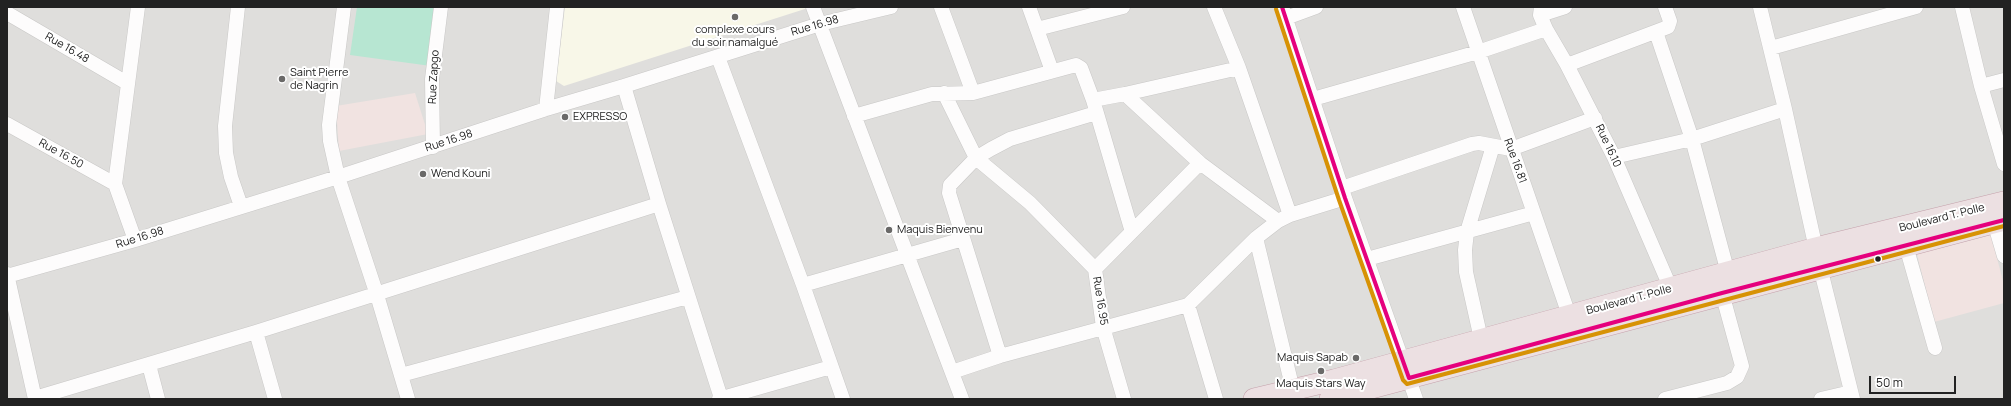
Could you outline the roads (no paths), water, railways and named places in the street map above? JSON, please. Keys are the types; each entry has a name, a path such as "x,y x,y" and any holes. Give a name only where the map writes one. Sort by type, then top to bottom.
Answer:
{"highway":[{"name":"Boulevard T. Polle","path":"1254,399 1293,390 1406,369 1722,293 1818,258 2004,202"},
{"name":"Boulevard T. Polle","path":"1330,399 1481,339 1569,315 1728,273 1818,258 1906,246 1999,221"}],"street":[{"path":"135,240 115,184 138,7"},
{"path":"238,7 225,126 226,153 231,178 241,206"},
{"path":"344,7 329,125 330,141 338,177 377,295 408,399"},
{"name":"Rue Zapgo","path":"433,147 432,79 441,7"},
{"path":"546,109 557,7"},
{"path":"813,7 962,399"},
{"name":"Rue 16.98","path":"7,275 135,240 433,147 546,109 718,57 820,24 891,7"},
{"path":"941,7 973,92"},
{"path":"1029,7 1052,71"},
{"path":"1037,29 1123,7"},
{"path":"1214,7 1239,68 1284,218"},
{"path":"1316,7 1284,12 1344,193 1416,399"},
{"name":"Rue 16.81","path":"1463,7 1569,315"},
{"path":"1540,11 1565,7"},
{"path":"1567,65 1668,27 1670,24 1666,7"},
{"path":"1760,7 1771,48 1818,258 1852,395 1821,399"},
{"path":"1771,48 1888,12 1916,7"},
{"path":"1962,7 1981,86 2004,164"},
{"name":"Rue 16.10","path":"1540,11 1546,29 1567,65 1614,157 1671,289"},
{"name":"Rue 16.48","path":"7,13 127,83"},
{"path":"1313,99 1478,52 1546,29"},
{"path":"1656,32 1692,139 1728,273"},
{"path":"718,57 803,285 843,399"},
{"path":"854,116 932,94 973,92 1052,71 1076,66 1081,68 1132,232"},
{"path":"1000,356 949,193 950,185 976,158 1010,139 1125,94 1239,68"},
{"path":"1981,86 2004,80"},
{"path":"624,86 720,399 831,367"},
{"path":"944,93 976,158"},
{"path":"1125,94 1200,163 1284,218"},
{"path":"1614,157 1692,139 1785,109"},
{"path":"952,372 1000,356 1188,305 1256,238 1284,218 1344,193 1472,144 1479,143 1511,149 1595,118"},
{"name":"Rue 16.50","path":"7,124 115,184"},
{"path":"1481,339 1465,266 1467,232 1493,146"},
{"name":"Rue 16.95","path":"976,158 1030,203 1095,269 1103,327 1124,399"},
{"path":"1095,269 1200,163"},
{"path":"7,275 35,399 377,295 659,204"},
{"path":"1367,259 1534,213"},
{"path":"1999,221 2004,256"},
{"path":"1256,238 1293,390"},
{"path":"803,285 963,239"},
{"path":"1906,246 1936,348"},
{"path":"1665,399 1727,383 1737,377 1742,366 1722,293"},
{"path":"401,375 688,297"},
{"path":"1188,305 1216,399"},
{"path":"256,332 275,399"},
{"path":"149,365 158,399"}],"place":[{"name":"complexe cours du soir namalgué","path":"735,17"},
{"name":"Saint Pierre de Nagrin","path":"282,79"},
{"name":"EXPRESSO","path":"565,117"},
{"name":"Wend Kouni","path":"423,174"},
{"name":"Maquis Bienvenu","path":"889,230"},
{"name":"Maquis Sapab","path":"1356,358"},
{"name":"Maquis Stars Way","path":"1321,371"}]}
